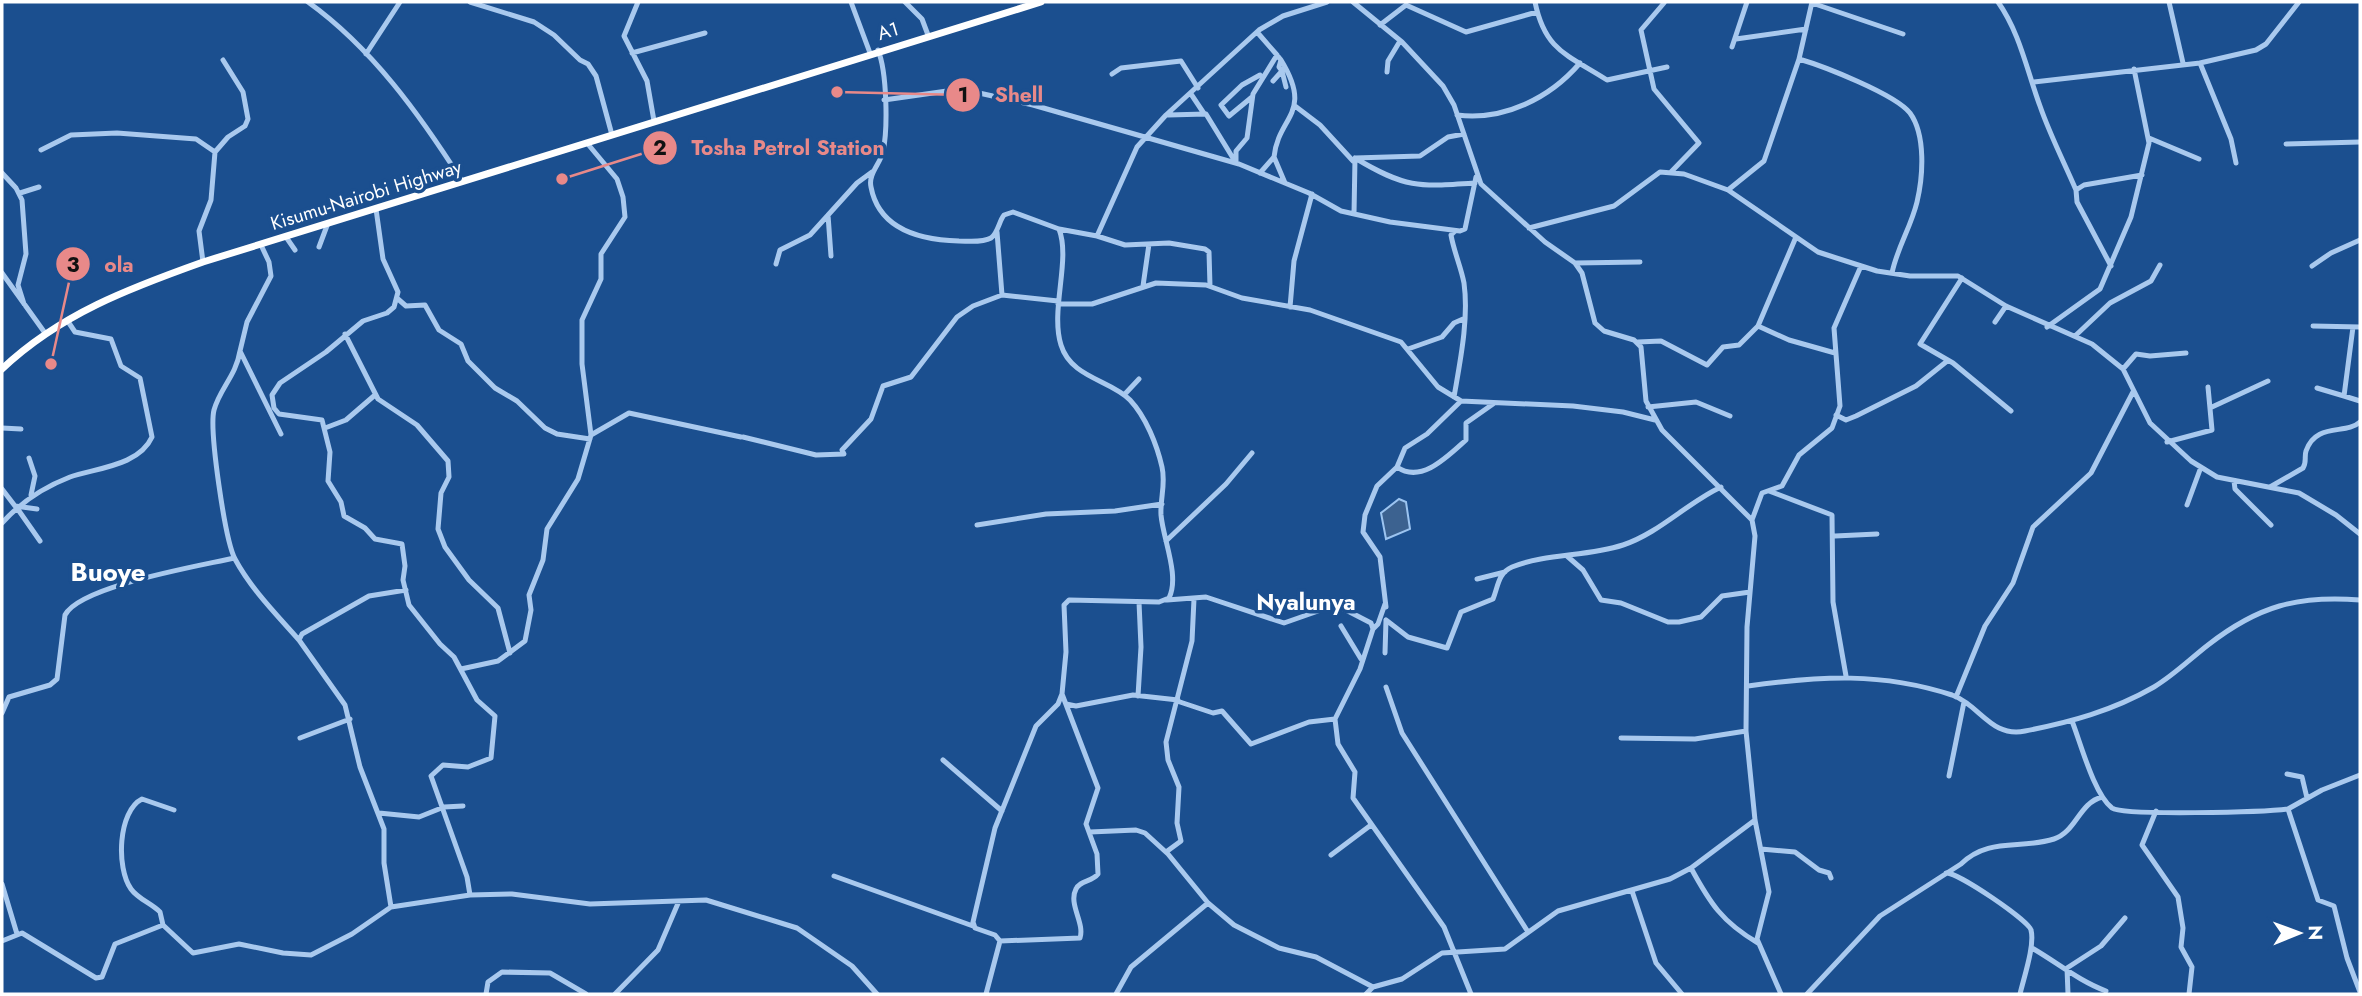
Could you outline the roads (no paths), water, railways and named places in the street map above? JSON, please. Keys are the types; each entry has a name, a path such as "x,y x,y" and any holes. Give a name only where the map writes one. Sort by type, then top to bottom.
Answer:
{"highway":[{"name":"A1","path":"757,89 1041,2"},
{"name":"Kisumu-Nairobi Highway","path":"2,369 45,333 112,296 203,262 757,89"}],"street":[{"path":"308,2 342,29 403,97 462,181"},
{"path":"366,54 400,2"},
{"path":"470,2 481,3 543,27 576,58 588,64 596,76 612,135"},
{"path":"638,2 625,30 625,42 647,81 654,121"},
{"path":"851,2 874,52 883,63 883,150 871,177 871,186 877,201 902,232 943,240 970,241 990,238 1004,215 1013,212 1059,229 1097,236 1125,245 1169,243 1205,248 1209,252 1210,286"},
{"path":"905,2 922,19 928,35"},
{"path":"1007,2 1011,11"},
{"path":"1097,236 1126,169 1145,138 1166,115 1257,32 1283,16 1327,2"},
{"path":"1353,2 1400,41 1443,86 1457,115 1476,175 1490,194 1528,228 1575,263 1582,273 1595,324 1604,331 1638,342 1661,341 1706,365 1723,347 1739,345 1758,326 1796,237"},
{"path":"1535,2 1545,36 1580,63 1610,80 1667,67"},
{"path":"1732,47 1746,2"},
{"path":"1728,191 1764,161 1799,59 1812,2 1903,34"},
{"path":"1998,2 2015,32 2055,146 2076,190 2077,202 2112,267"},
{"path":"2169,2 2183,63"},
{"path":"2034,82 2200,63 2256,50 2266,44 2299,2"},
{"path":"1664,3 1642,30 1648,72 1654,89 1699,143 1671,172"},
{"path":"1380,25 1403,6 1414,4 1424,15 1466,32 1537,12"},
{"path":"1736,39 1806,29"},
{"path":"1257,32 1279,58 1290,80 1295,106 1275,147 1275,157 1285,183"},
{"path":"632,53 705,33"},
{"path":"1387,72 1388,61 1400,41"},
{"path":"1279,58 1279,67 1286,87"},
{"path":"1166,115 1207,115 1279,58"},
{"path":"1799,59 1876,91 1905,108 1915,123 1921,149 1919,190 1892,273"},
{"path":"203,262 199,232 211,200 215,152 228,137 245,126 248,119 243,92 223,60"},
{"path":"1112,74 1121,68 1181,61 1198,88"},
{"path":"1457,115 1492,115 1531,101 1554,89 1580,63"},
{"path":"2200,63 2231,139 2236,163"},
{"path":"2047,327 2101,289 2131,217 2149,138 2134,69"},
{"path":"1273,82 1282,71"},
{"path":"1221,105 1229,116 1250,100 1263,73"},
{"path":"884,100 961,89 1033,105 1236,163 1354,214 1455,231"},
{"path":"1191,94 1236,163"},
{"path":"1236,163 1236,151 1247,138 1253,94"},
{"path":"1295,106 1320,125 1354,160 1391,180 1437,187 1475,183"},
{"path":"41,150 71,135 117,133 196,139 215,152"},
{"path":"1354,160 1420,156 1448,138 1464,134"},
{"path":"2149,138 2199,159"},
{"path":"461,669 491,663 525,641 531,610 529,595 545,551 547,529 583,467 587,455 591,437 582,364 582,320 601,279 601,254 623,225 626,209 617,179 587,142"},
{"path":"2286,144 2360,142"},
{"path":"1260,173 1275,157"},
{"path":"1354,160 1354,214"},
{"path":"776,264 780,250 810,235 857,183 877,167"},
{"path":"1528,228 1614,205 1657,173 1671,172 1728,191 1818,252 1892,273 1962,278 2006,306 2047,327 2074,336 2107,355 2123,369 2150,423 2167,442 2201,467 2217,477 2299,493 2336,515 2360,534"},
{"path":"2,173 20,193 24,212 26,254 18,285 24,304"},
{"path":"1454,397 1463,319 1464,283 1451,235 1467,226 1476,175"},
{"path":"2076,190 2084,185 2142,175"},
{"path":"20,193 39,187"},
{"path":"1290,307 1294,261 1312,194"},
{"path":"376,209 383,259 395,284 398,299 407,306 425,305 439,330 461,344 468,361 487,381 517,401 545,428 557,434 591,437 629,413 816,455 844,454 842,450 854,434 871,419 883,386 911,377 957,317 973,306 1002,295 1058,303 1092,304 1143,286 1210,286 1242,298 1310,310 1401,342 1438,387 1461,401 1573,406 1623,412 1655,420"},
{"path":"828,215 831,256"},
{"path":"319,247 328,223"},
{"path":"997,229 1002,295"},
{"path":"1059,229 1062,245 1058,303 1059,338 1068,358 1094,381 1124,395 1141,416 1161,463 1164,480 1162,504 1172,591 1167,600"},
{"path":"286,237 295,250"},
{"path":"2312,266 2331,253 2360,240"},
{"path":"261,244 270,261 271,276 247,322 235,374 215,409 213,425 219,481 234,558 336,688 349,719 360,767 384,828 384,863 391,906"},
{"path":"1143,286 1149,244"},
{"path":"1575,263 1640,262"},
{"path":"2074,336 2110,303 2151,281 2160,265"},
{"path":"1758,943 1769,892 1755,820 1746,731 1750,592 1755,536 1752,520 1762,493 1782,486 1799,455 1827,435 1840,406 1835,325 1861,266"},
{"path":"2,273 45,333"},
{"path":"1962,278 1920,344 1955,365 2011,411"},
{"path":"2101,289 2110,303"},
{"path":"398,299 387,313 363,321 326,352 280,383 272,395 274,408 279,414 297,419 318,417 325,428 330,452 328,481 341,502 344,516 352,523 365,528 375,539 402,544 409,605 461,669 477,701 495,716 491,758 484,763 468,767 449,763 434,771 431,776 433,787 444,807 470,895"},
{"path":"1995,322 2006,306"},
{"path":"1408,349 1442,337 1454,323 1463,319"},
{"path":"2,523 31,495 72,477 128,459 143,451 152,437 140,378 121,366 111,339 75,332 67,320"},
{"path":"1758,326 1789,341 1835,353"},
{"path":"2314,326 2357,327 2344,396"},
{"path":"345,334 375,395 417,425 448,461 449,477 441,493 438,529 445,547 469,580 498,608 510,653"},
{"path":"1638,342 1648,407 1655,420 1671,440 1752,520"},
{"path":"240,351 281,434"},
{"path":"2123,369 2136,354 2150,356 2186,353"},
{"path":"1836,415 1846,419 1856,416 1916,386 1946,362"},
{"path":"1124,395 1139,379"},
{"path":"2212,407 2268,382"},
{"path":"2167,442 2210,432 2213,428 2208,387"},
{"path":"2317,388 2360,401"},
{"path":"1956,697 1982,632 2013,583 2033,527 2096,467 2133,392"},
{"path":"325,428 346,420 375,395"},
{"path":"1385,653 1386,620 1380,557 1363,532 1362,525 1371,496 1397,467 1405,448 1427,434 1461,401"},
{"path":"1648,407 1696,402 1730,416"},
{"path":"1397,467 1407,473 1418,474 1429,468 1466,440 1466,423 1493,404"},
{"path":"2270,487 2304,468 2308,448 2324,431 2354,427 2360,422"},
{"path":"2,428 21,429"},
{"path":"1166,541 1226,484 1252,453"},
{"path":"29,458 35,476 31,495"},
{"path":"2187,505 2201,467"},
{"path":"2234,481 2235,489 2271,525"},
{"path":"1477,579 1505,572 1529,561 1606,550 1637,539 1721,487"},
{"path":"2,489 15,506 37,509"},
{"path":"1769,491 1831,514 1835,536 1833,602 1846,676"},
{"path":"977,525 1046,514 1115,511 1162,504"},
{"path":"19,506 40,541"},
{"path":"1835,536 1877,534"},
{"path":"1567,556 1583,570 1601,600 1621,603 1668,622 1701,617 1722,596 1750,592"},
{"path":"9,697 50,685 57,679 65,615 69,607 97,591 234,558"},
{"path":"1386,620 1408,637 1447,648 1461,611 1493,599 1505,572"},
{"path":"299,640 302,634 369,596 406,590"},
{"path":"973,926 989,844 1036,726 1058,704 1062,694 1066,652 1065,601 1139,602 1206,597 1284,623 1321,610 1340,607 1371,623 1373,629"},
{"path":"1166,852 1181,841 1177,823 1179,787 1168,760 1166,742 1193,634 1194,599"},
{"path":"1748,686 1846,676 1925,687 1956,697 1994,726 2008,733 2072,721 2110,710 2152,687 2251,616 2299,599 2360,600"},
{"path":"1138,696 1141,647 1139,602"},
{"path":"1385,604 1335,719 1338,744 1355,772 1353,798 1423,895 1447,934 1471,994"},
{"path":"1341,626 1361,659"},
{"path":"1386,687 1402,733 1528,932"},
{"path":"2,690 9,697"},
{"path":"1000,941 1081,937 1074,891 1079,884 1094,879 1099,872 1086,824 1098,788 1062,694"},
{"path":"1066,704 1076,706 1138,696 1177,701 1213,713 1222,711 1251,744 1309,722 1335,719"},
{"path":"2,713 9,697"},
{"path":"1950,776 1964,702"},
{"path":"300,738 349,719"},
{"path":"2072,721 2102,797 2116,810 2125,813 2288,809 2360,775"},
{"path":"1621,738 1695,739 1746,731"},
{"path":"943,760 1002,811"},
{"path":"2287,774 2302,777 2307,798"},
{"path":"1807,994 1873,922 1943,873 1980,849 2057,838 2068,830 2091,802 2102,797"},
{"path":"174,810 142,799 133,804 124,819 121,842 127,882 132,892 160,912 163,925 193,953 239,944 311,955 352,934 391,906 470,895 512,894 590,904 716,902 797,928 852,966 877,994"},
{"path":"379,813 419,817 444,807 463,806"},
{"path":"2288,809 2318,900 2334,906 2347,958 2360,992"},
{"path":"2156,811 2142,845 2178,897 2183,928 2181,947 2192,967 2189,994"},
{"path":"1366,994 1373,987 1402,979 1442,953 1505,949 1567,908 1632,891 1691,868 1755,820"},
{"path":"1331,855 1371,825"},
{"path":"1090,832 1141,831 1166,852 1208,903 1242,930 1279,948 1316,957 1373,987"},
{"path":"1761,849 1796,852 1821,871 1829,873 1831,878"},
{"path":"1691,868 1720,915 1730,926 1758,943 1782,994"},
{"path":"1943,873 1951,872 1968,880 1999,905 2027,921 2032,932 2032,948 2026,962 2020,994"},
{"path":"834,876 973,926 995,935 1000,941"},
{"path":"2,884 17,934"},
{"path":"1632,891 1656,963 1682,994"},
{"path":"615,994 658,950 679,901"},
{"path":"1115,994 1130,967 1208,903"},
{"path":"2067,968 2101,946 2125,918"},
{"path":"2,941 22,933 96,978 105,971 116,944 163,925"},
{"path":"986,994 1000,941"},
{"path":"2032,948 2067,968 2077,979 2106,991"},
{"path":"2067,968 2068,994"},
{"path":"486,994 488,982 502,972 550,973 586,994"}],"water":[{"path":"1399,499 1406,502 1410,529 1386,539 1381,513"}],"place":[{"name":"Shell","path":"837,92"},
{"name":"Tosha Petrol Station","path":"562,179"},
{"name":"ola","path":"51,364"}],"district":[{"name":"Buoye","path":"108,572"},
{"name":"Nyalunya","path":"1306,602"}]}
